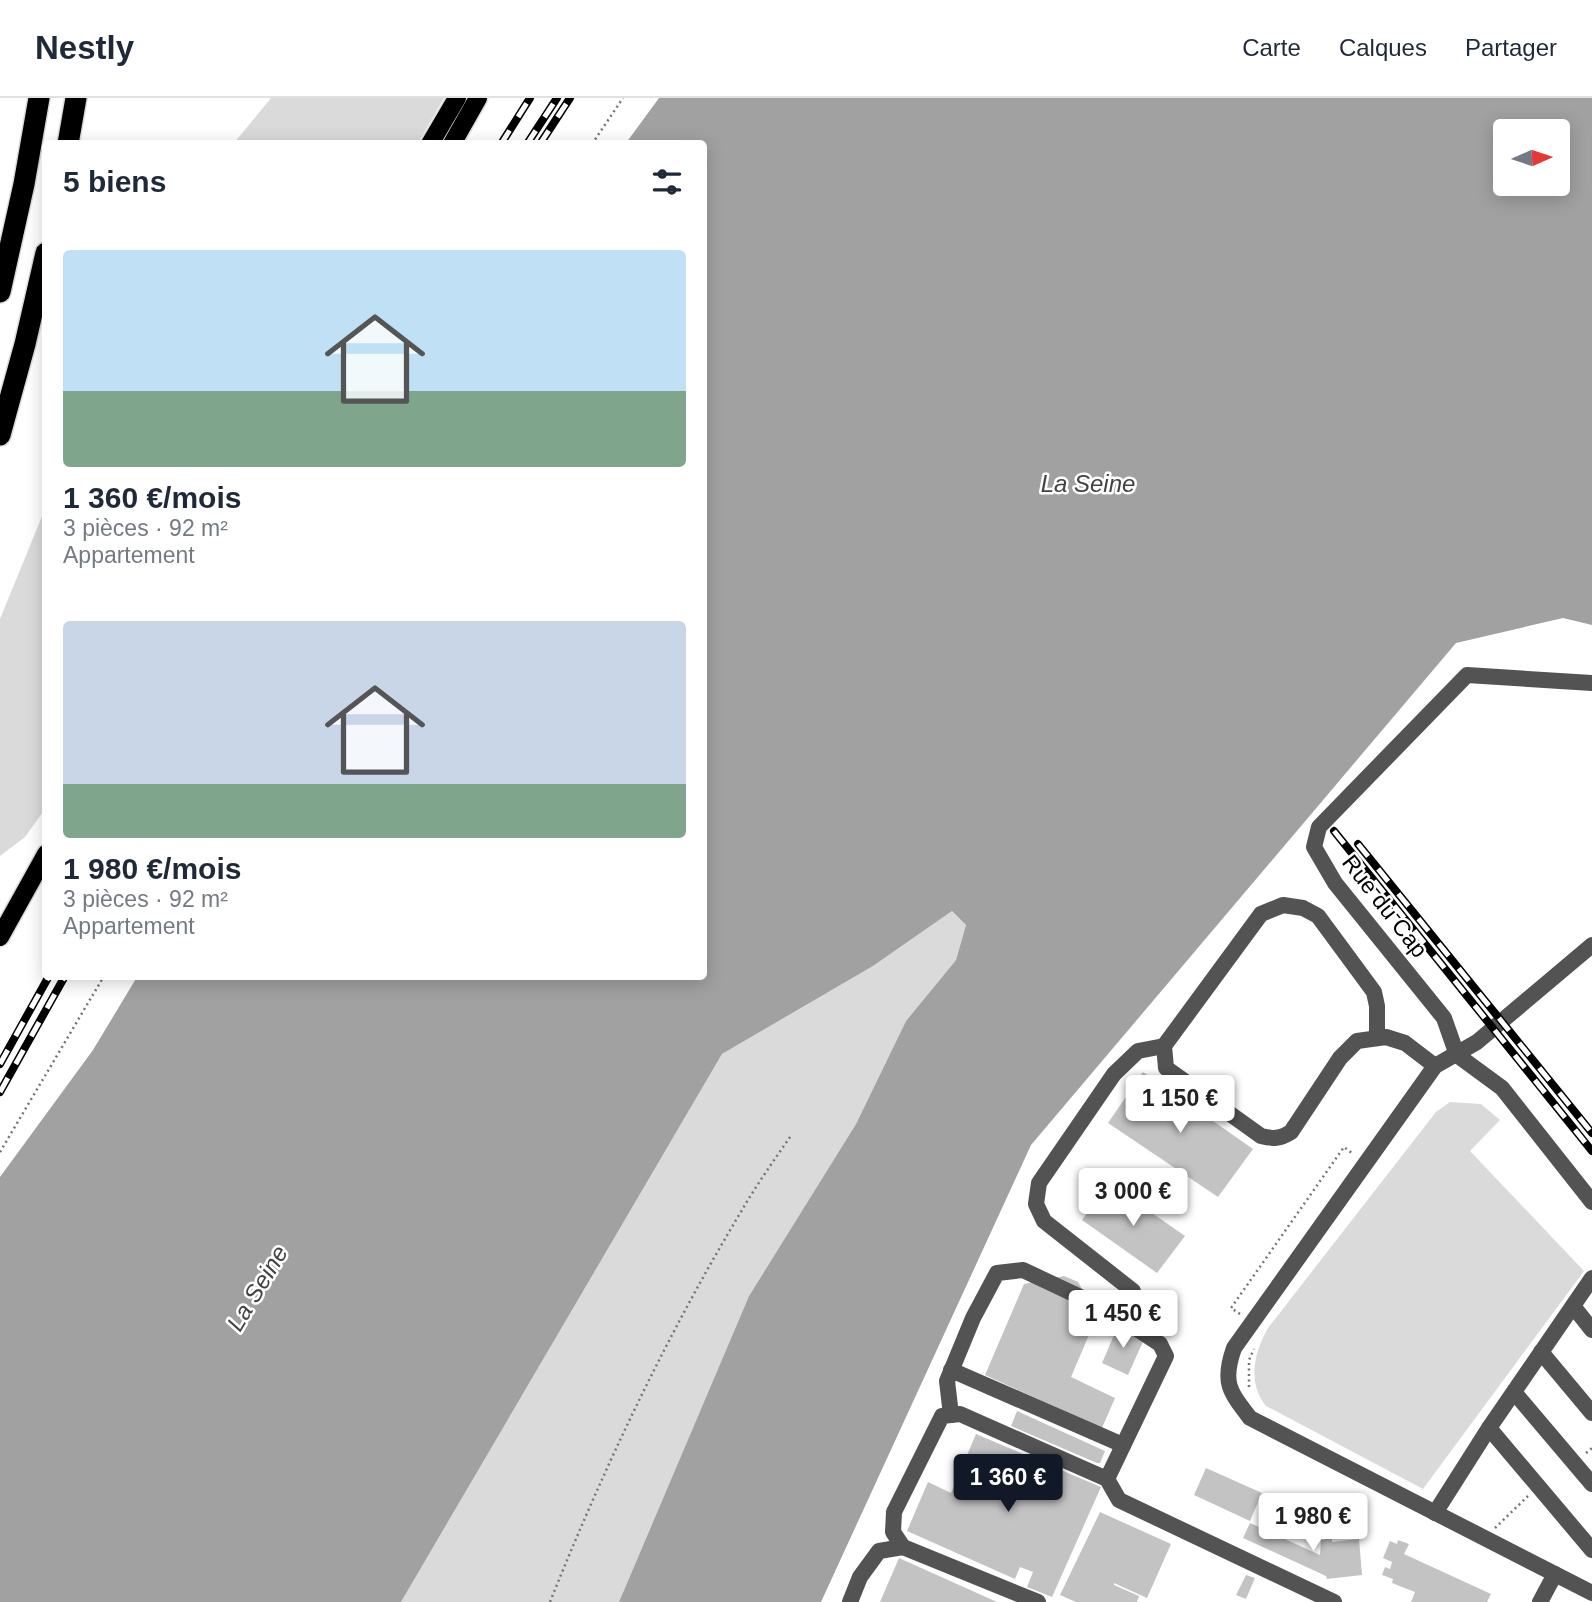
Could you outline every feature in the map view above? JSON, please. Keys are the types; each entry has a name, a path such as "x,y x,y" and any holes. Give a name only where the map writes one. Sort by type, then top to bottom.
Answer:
{"highway":[{"path":"0,292 24,184 39,98"},
{"path":"69,140 76,98"},
{"path":"0,435 42,270"}],"main road":[{"path":"432,140 457,98"},
{"path":"454,140 478,98"},
{"path":"0,937 42,861"}],"street":[{"name":"Rue du Cap","path":"1457,1055 1444,1018 1335,883 1314,847 1314,838 1319,827 1467,675 1592,683"},
{"path":"1377,1037 1374,992 1318,916 1303,908 1283,905 1261,914 1164,1046 1166,1068 1261,1136 1271,1139 1282,1138 1292,1132 1340,1058 1357,1041 1386,1037 1405,1044 1435,1066"},
{"path":"1592,945 1477,1042 1435,1066 1234,1348 1227,1370 1233,1396 1250,1418 1592,1593"},
{"path":"1133,1291 1044,1221 1036,1204 1039,1183 1114,1074 1138,1051 1164,1046"},
{"path":"1457,1055 1502,1088 1592,1202"},
{"path":"951,1415 947,1381 973,1318 997,1273 1023,1270 1110,1311 1160,1344 1166,1356 1107,1479"},
{"path":"1435,1513 1489,1428 1592,1278"},
{"path":"1573,1306 1592,1330"},
{"path":"1541,1352 1592,1413"},
{"path":"951,1370 1124,1445"},
{"path":"1514,1392 1592,1484"},
{"path":"903,1547 894,1532 894,1512 942,1416 960,1414 1107,1479 1119,1500 1334,1602"},
{"path":"1489,1428 1592,1550"},
{"path":"850,1602 860,1577 879,1551 903,1547 1038,1602"},
{"path":"1540,1602 1555,1574"}],"path":[{"path":"595,140 623,98"},
{"path":"0,1152 102,980"},
{"path":"550,1602 575,1538 647,1382 742,1209 792,1134"},
{"path":"1251,1391 1248,1382 1249,1360 1262,1331 1231,1308 1344,1147 1366,1163"}],"shaded area":[{"path":"271,98 444,98 420,140 236,140"},
{"path":"42,516 42,813 25,837 0,856 0,619"},
{"path":"952,911 966,925 956,960 906,1021 856,1124 749,1296 619,1602 401,1602 722,1054 873,966"},
{"path":"1450,1102 1481,1104 1500,1120 1470,1151 1584,1271 1423,1489 1266,1406 1256,1387 1255,1367 1259,1347 1268,1328 1436,1112"}],"water":[{"name":"La Seine","path":"659,98 1592,98 1592,625 1563,618 1456,643 1031,1145 821,1602 619,1602 749,1296 856,1124 906,1021 956,960 966,925 952,911 873,966 722,1054 401,1602 0,1602 0,1177 93,1050 135,980 707,980 707,140 628,140"}],"building":[{"path":"1143,1072 1253,1149 1218,1197 1108,1123"},
{"path":"1109,1183 1185,1236 1157,1273 1082,1220"},
{"path":"1064,1276 1078,1282 1097,1316 1071,1377 1115,1398 1102,1428 985,1375 1024,1284"},
{"path":"1118,1326 1145,1337 1128,1375 1102,1363"},
{"path":"1017,1411 1105,1451 1100,1463 1011,1426"},
{"path":"976,1434 1101,1487 1052,1597 1027,1587 1033,1572 1020,1567 1015,1579 907,1531 928,1482 951,1493"},
{"path":"1206,1468 1262,1493 1250,1521 1194,1495"},
{"path":"1100,1512 1171,1544 1147,1598 1114,1583 1139,1596 1137,1602 1076,1602 1060,1595"},
{"path":"1250,1523 1320,1555 1321,1540 1332,1538 1332,1542 1359,1539 1362,1575 1327,1579 1326,1576 1243,1538"},
{"path":"1398,1540 1409,1544 1404,1554 1491,1594 1487,1602 1411,1602 1415,1592 1392,1583 1393,1579 1382,1575 1385,1567 1390,1569 1392,1562 1383,1558 1390,1541 1397,1544"},
{"path":"899,1558 997,1602 880,1602"},
{"path":"1246,1575 1255,1578 1246,1599 1236,1595"}],"railway":[{"path":"504,140 530,98"},
{"path":"530,140 557,98"},
{"path":"543,140 570,98"},
{"path":"1334,831 1592,1151"},
{"path":"1358,844 1592,1133"},
{"path":"0,1064 47,980"},
{"path":"0,1092 63,980"}]}
